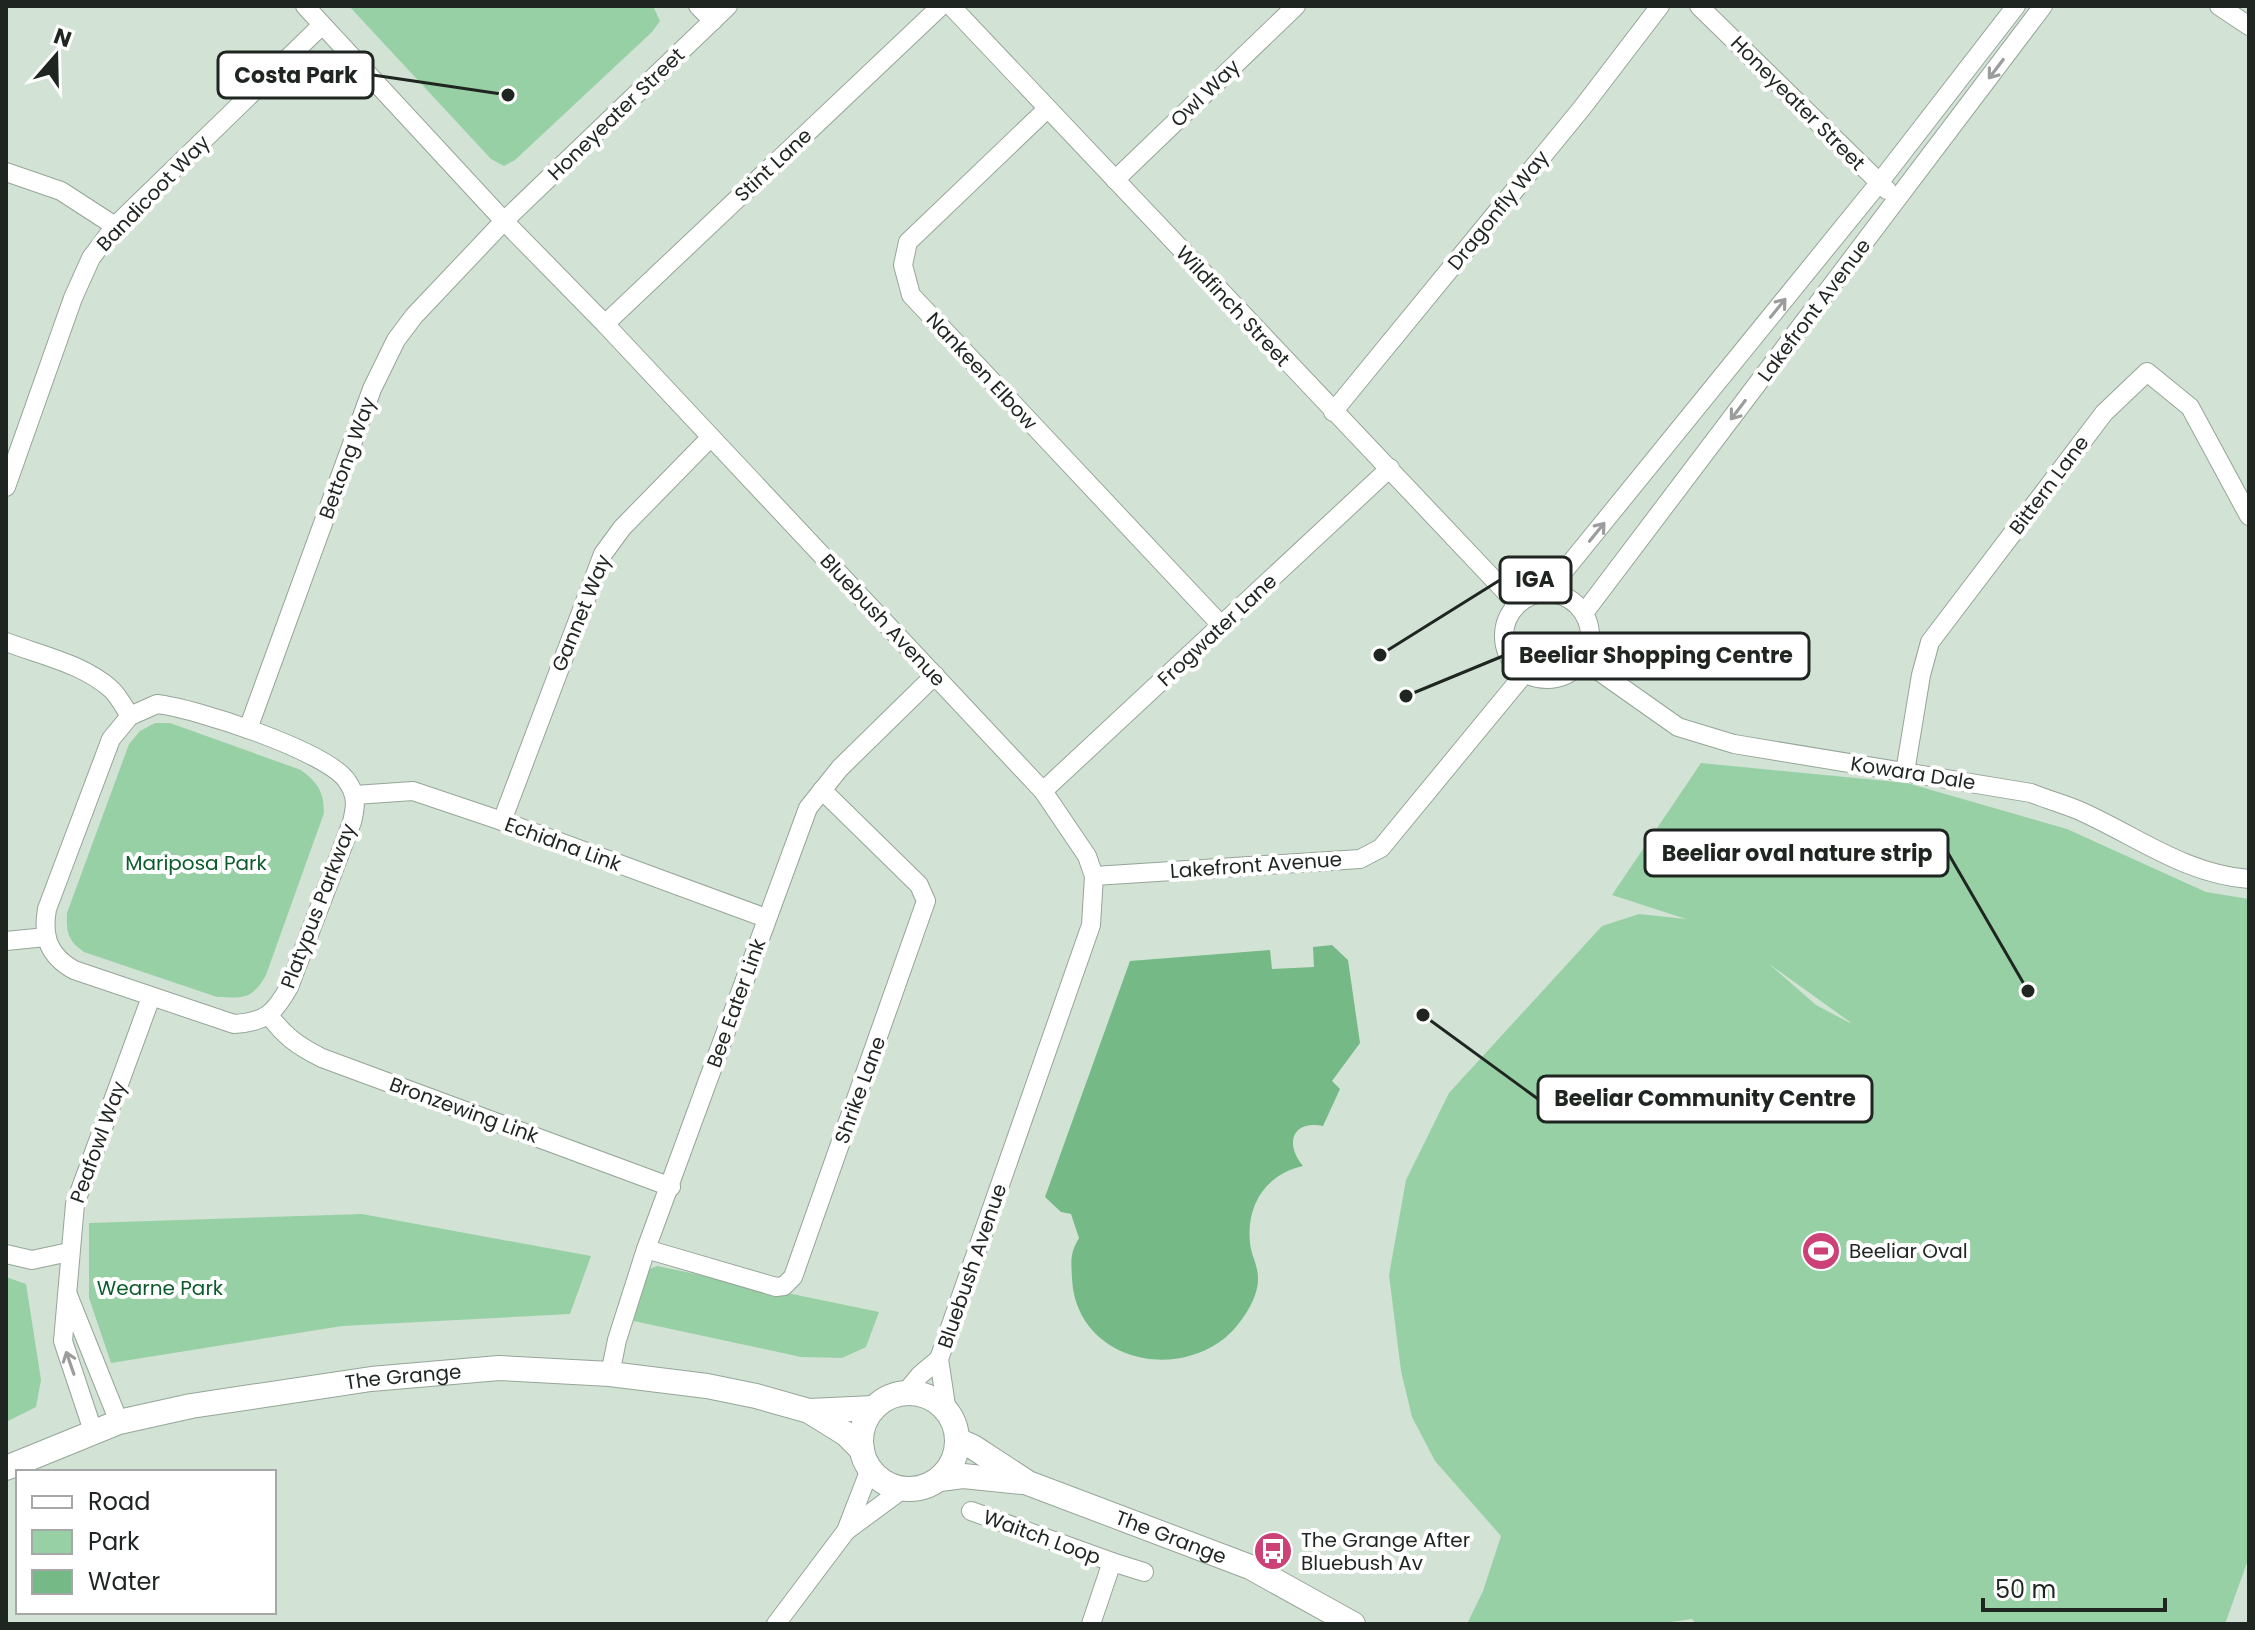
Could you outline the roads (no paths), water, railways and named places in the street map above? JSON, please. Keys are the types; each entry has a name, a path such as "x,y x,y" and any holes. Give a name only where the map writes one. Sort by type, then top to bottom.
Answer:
{"street":[{"name":"Bluebush Avenue","path":"305,6 1043,791 1087,856 1094,876 1091,925 939,1359 947,1412"},
{"path":"698,6 713,21"},
{"name":"Honeyeater Street","path":"504,221 728,6"},
{"name":"Stint Lane","path":"605,324 941,6"},
{"name":"Wildfinch Street","path":"951,6 1517,604"},
{"name":"Owl Way","path":"1115,180 1296,6"},
{"name":"Dragonfly Way","path":"1333,412 1582,108 1660,6"},
{"name":"Honeyeater Street","path":"1699,6 1897,201"},
{"name":"Lakefront Avenue","path":"1547,592 1879,183 2016,6"},
{"name":"Lakefront Avenue","path":"1584,613 2043,6"},
{"path":"2219,6 2249,26"},
{"name":"Bandicoot Way","path":"6,487 73,298 91,258 115,226 322,25"},
{"name":"Nankeen Elbow","path":"1047,109 908,242 903,265 911,295 1222,626"},
{"path":"6,172 61,191 115,226"},
{"name":"Bettong Way","path":"248,729 372,389 385,361 414,316 504,221"},
{"name":"Bittern Lane","path":"1905,772 1921,675 1930,642 2104,413 2147,372 2190,407 2249,516"},
{"name":"Gannet Way","path":"502,821 603,554 622,528 711,437"},
{"name":"Frogwater Lane","path":"1043,791 1390,468"},
{"path":"1547,592 1566,597 1584,613 1589,627 1589,647 1583,660 1568,674 1553,679 1540,678 1525,673 1509,658 1503,637 1506,620 1517,604 1537,593 1547,592"},
{"path":"6,642 101,680 115,692 130,716 111,739 47,909 46,937 51,951 61,963 74,970 234,1024 254,1023 269,1015"},
{"name":"Kowara Dale","path":"1583,660 1678,727 1734,744 2031,793 2078,810 2175,861 2228,877 2249,879"},
{"name":"Lakefront Avenue","path":"1094,876 1360,859 1381,848 1525,673"},
{"name":"Bee Eater Link","path":"610,1374 617,1340 646,1249 808,808 840,768 935,675"},
{"name":"Platypus Parkway","path":"130,716 157,704 248,729 333,766 346,779 355,795 352,822 294,974 279,1005 269,1015"},
{"name":"Shrike Lane","path":"646,1249 776,1287 784,1286 793,1277 926,901 919,885 822,790"},
{"name":"Echidna Link","path":"355,795 413,791 766,918"},
{"path":"6,941 46,937"},
{"name":"Peafowl Way","path":"93,1431 63,1341 75,1204 151,997"},
{"name":"Bronzewing Link","path":"269,1015 297,1046 322,1058 671,1187"},
{"path":"6,1254 32,1260 69,1252"},
{"name":"Peafowl Way","path":"67,1293 119,1422"},
{"name":"Bluebush Avenue","path":"905,1393 939,1359"},
{"name":"The Grange","path":"6,1468 119,1422 257,1395 371,1379 499,1368 610,1374 707,1386 788,1403 809,1411 846,1434 866,1460"},
{"path":"905,1393 929,1397 947,1412 955,1425 957,1440 953,1461 940,1479 923,1488 903,1489 884,1483 866,1460 861,1435 865,1421 874,1408 888,1398 905,1393"},
{"name":"The Grange","path":"809,1411 874,1408"},
{"name":"The Grange","path":"957,1440 1028,1483 1250,1567 1353,1624"},
{"path":"846,1531 866,1460"},
{"name":"The Grange","path":"940,1479 963,1476 1028,1483"},
{"path":"776,1624 846,1531 903,1489"},
{"name":"Waitch Loop","path":"971,1511 1144,1572"},
{"name":"Waitch Loop","path":"1091,1624 1112,1562"}],"water":[{"path":"1332,945 1348,960 1360,1043 1332,1081 1340,1089 1323,1126 1304,1127 1294,1136 1294,1150 1303,1166 1279,1176 1261,1193 1255,1204 1251,1216 1250,1243 1258,1278 1251,1305 1225,1338 1195,1354 1171,1359 1147,1359 1124,1352 1104,1341 1088,1325 1077,1304 1071,1262 1079,1238 1071,1214 1061,1212 1045,1197 1130,961 1270,950 1272,969 1314,967 1313,947"}],"place":[{"name":"Costa Park","path":"508,95"},
{"name":"IGA","path":"1380,655"},
{"name":"Beeliar Shopping Centre","path":"1406,696"},
{"name":"Beeliar oval nature strip","path":"2028,991"},
{"name":"Beeliar Community Centre","path":"1423,1015"},
{"name":"Beeliar Oval","path":"1821,1251"},
{"name":"The Grange After Bluebush Av","path":"1273,1551"}],"park label":[{"name":"Mariposa Park","path":"196,863"},
{"name":"Wearne Park","path":"160,1288"}]}
